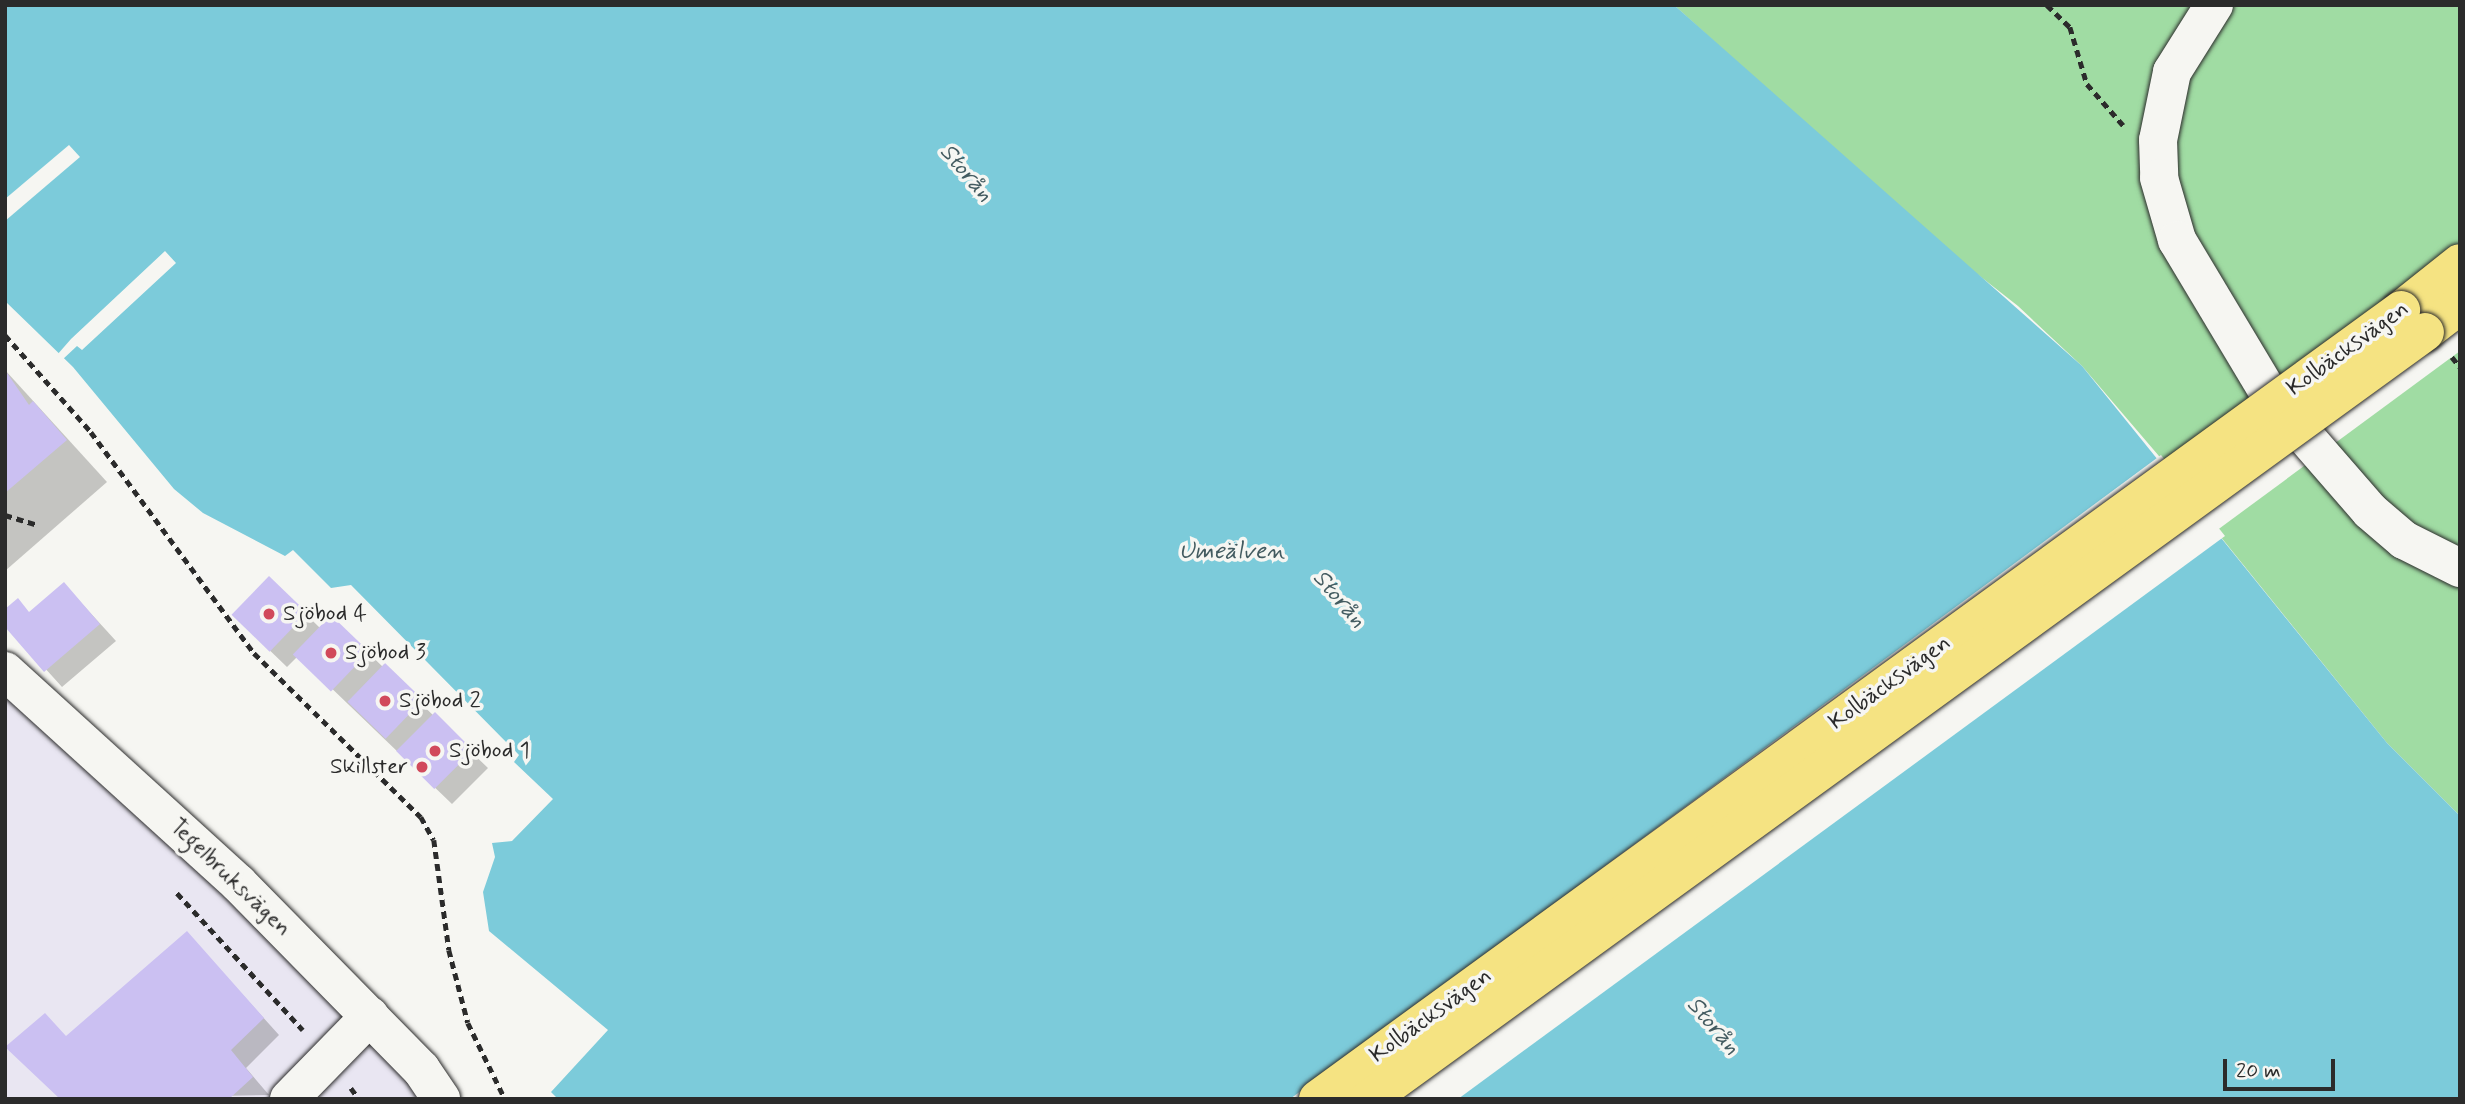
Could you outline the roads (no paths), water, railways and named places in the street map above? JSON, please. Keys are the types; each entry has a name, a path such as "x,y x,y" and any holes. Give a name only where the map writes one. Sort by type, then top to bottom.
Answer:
{"highway":[{"name":"Kolbäcksvägen","path":"1318,1099 2426,333 2460,264"},
{"name":"Kolbäcksvägen","path":"1369,1099 2426,333 2460,305"}],"street":[{"path":"2214,5 2172,72 2158,140 2160,178 2177,240 2272,397 2370,511 2404,540 2460,568"},
{"name":"Tegelbruksvägen","path":"5,671 238,883 370,1016 441,1099"},
{"path":"289,1099 370,1016"}],"water":[{"name":"Umeälven","path":"5,5 1674,5 2082,366 2387,743 2460,816 2460,1099 558,1099 551,1092 608,1030 489,931 483,892 495,857 492,843 512,841 553,799 514,762 519,755 351,585 331,588 293,550 285,556 203,513 174,489 73,367 5,301"}],"place":[{"name":"Sjöbod 4","path":"269,614"},
{"name":"Sjöbod 3","path":"331,653"},
{"name":"Sjöbod 2","path":"385,701"},
{"name":"Sjöbod 1","path":"435,751"},
{"name":"Skillster","path":"422,767"}],"water label":[{"name":"Storån","path":"966,173"},
{"name":"Storån","path":"1339,599"},
{"name":"Storån","path":"1713,1026"}]}
